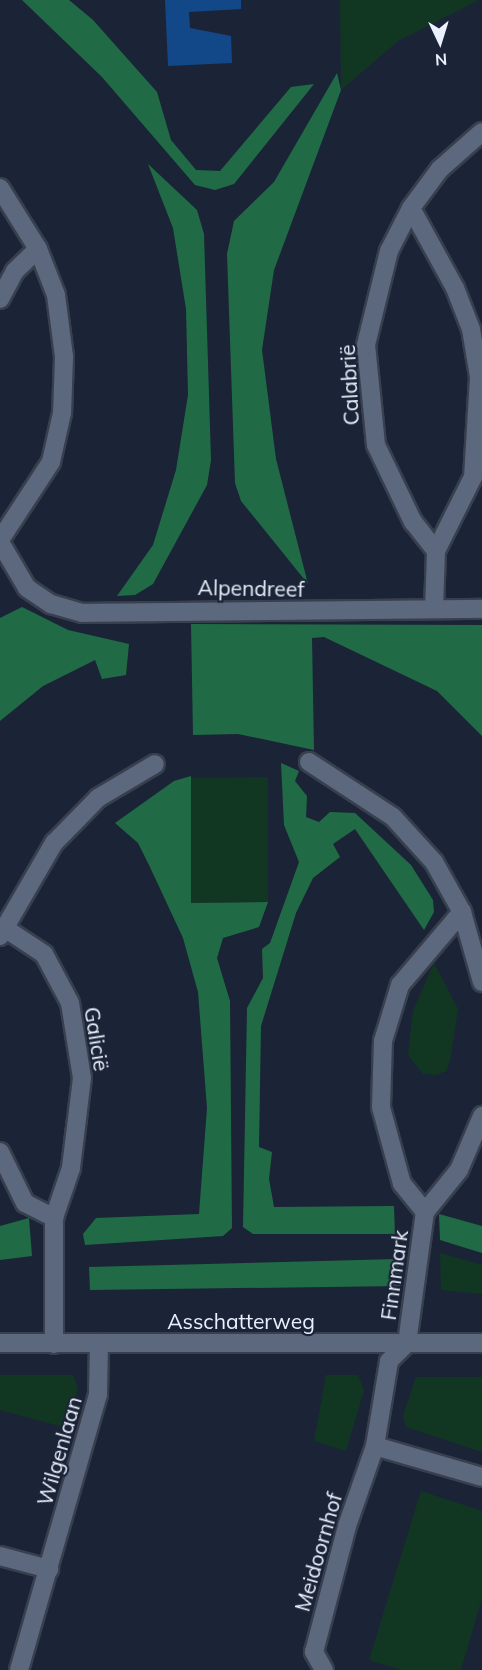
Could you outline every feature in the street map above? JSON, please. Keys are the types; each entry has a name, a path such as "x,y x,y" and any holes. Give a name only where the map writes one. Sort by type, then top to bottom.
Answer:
{"street":[{"name":"Calabrië","path":"436,551 413,522 376,445 368,398 366,345 375,293 411,208 440,169 482,132"},
{"path":"0,188 38,249 56,295 64,357 62,413 51,462 0,541"},
{"path":"411,208 455,288 471,329 479,377 472,477 436,551 434,609"},
{"path":"0,299 15,272 38,249"},
{"name":"Alpendreef","path":"0,541 27,588 51,604 82,613 482,609"},
{"path":"309,762 393,817 434,862 462,912 482,982"},
{"name":"Galicië","path":"54,1344 54,1218 71,1168 82,1078 70,1003 44,954 1,932 54,843 98,798 155,764"},
{"name":"Finnmark","path":"425,1212 402,1184 381,1107 383,1041 400,985 462,912"},
{"name":"Finnmark","path":"407,1343 425,1212 459,1170 482,1116"},
{"path":"0,1152 25,1203 54,1218"},
{"name":"Wilgenlaan","path":"19,1670 98,1394 99,1343"},
{"name":"Meidoornhof","path":"324,1670 314,1652 347,1526 375,1446 389,1361 407,1343"},
{"name":"Asschatterweg","path":"0,1344 482,1343"},
{"path":"375,1446 482,1477"},
{"path":"0,1556 49,1569"}],"green space":[{"path":"22,0 69,0 93,20 157,92 171,140 196,170 220,171 291,87 314,84 234,184 215,190 195,185 102,77"},
{"path":"340,0 479,0 398,41 341,90"},
{"path":"337,73 341,90 274,270 262,350 276,459 308,584 241,501 235,483 227,254 234,221 274,182"},
{"path":"148,164 197,210 204,234 211,460 207,485 153,584 135,595 117,596 153,545 176,470 188,395 186,309 173,228"},
{"path":"22,607 68,630 129,644 126,675 102,679 95,660 43,686 0,721 0,618"},
{"path":"191,624 482,625 482,736 437,691 324,637 312,638 314,750 238,734 193,735"},
{"path":"281,763 299,771 295,781 307,796 306,817 319,822 330,812 355,813 411,865 433,900 434,912 424,930 355,829 333,844 340,857 313,878 296,913 261,1026 259,1147 272,1152 269,1179 274,1207 394,1206 395,1234 253,1234 243,1227 247,1008 263,978 262,949 270,943 299,862 284,825"},
{"path":"191,776 191,903 268,902 259,927 223,938 217,958 230,1001 232,1228 223,1236 85,1245 83,1234 96,1218 199,1214 207,1108 198,992 183,938 149,865 138,843 115,823 174,781"},
{"path":"268,777 268,902 191,903 189,778"},
{"path":"434,963 458,1009 450,1061 446,1071 436,1075 423,1074 408,1055 413,1011"},
{"path":"439,1214 482,1226 482,1253 440,1240"},
{"path":"29,1218 32,1256 0,1260 0,1226"},
{"path":"440,1253 482,1265 482,1294 441,1290"},
{"path":"398,1259 401,1286 90,1290 89,1267"},
{"path":"0,1375 73,1375 78,1388 69,1423 63,1427 0,1410"},
{"path":"326,1375 358,1375 364,1390 346,1451 314,1441"},
{"path":"416,1377 482,1377 482,1452 406,1427 403,1416"},
{"path":"421,1491 482,1511 482,1598 461,1670 402,1670 369,1660"}],"water":[{"path":"165,0 241,0 241,9 189,12 190,28 231,36 232,63 168,66"}]}
